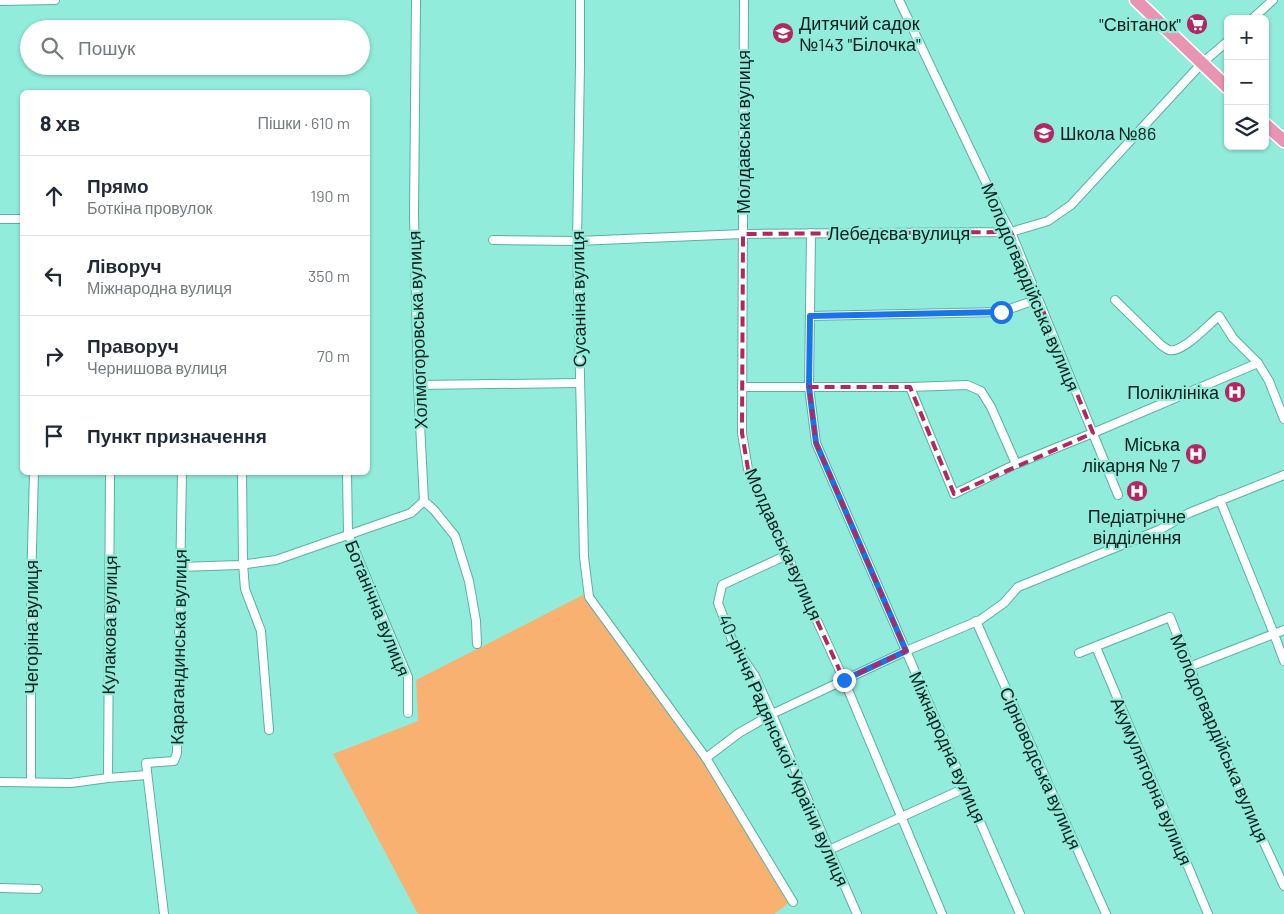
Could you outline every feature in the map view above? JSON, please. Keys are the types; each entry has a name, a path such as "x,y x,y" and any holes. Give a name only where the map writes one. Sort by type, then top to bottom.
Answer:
{"main road":[{"path":"1136,0 1224,84"},
{"path":"1269,128 1284,142"}],"street":[{"path":"0,1 55,0"},
{"name":"Холмогоровська вулиця","path":"416,0 414,214 418,385 424,502"},
{"name":"Сусаніна вулиця","path":"580,0 577,241 584,557 589,597 706,758"},
{"name":"Молдавська вулиця","path":"744,0 742,433 748,469 844,680 942,914"},
{"name":"Молодогвардійська вулиця","path":"899,0 1011,232 1118,495"},
{"path":"1257,15 1274,0"},
{"name":"Лебедєва вулиця","path":"492,240 577,241 743,234 1011,232 1048,221 1071,205 1202,63 1224,44"},
{"path":"0,219 20,219"},
{"name":"Міжнародна вулиця","path":"811,233 809,387 816,443 1020,914"},
{"path":"810,316 1001,312 1038,299"},
{"path":"1115,300 1168,350 1176,350 1185,345 1219,316 1233,338 1258,363 1269,381 1284,420"},
{"path":"910,387 954,494 1016,464 1258,363"},
{"path":"418,385 580,383"},
{"path":"742,388 967,385 981,391 991,407 1016,464"},
{"name":"Чегоріна вулиця","path":"31,782 31,588 34,475"},
{"name":"Кулакова вулиця","path":"108,778 110,475"},
{"name":"Карагандинська вулиця","path":"147,776 146,763 174,761 177,753 182,475"},
{"path":"242,475 245,588 261,631 269,730"},
{"name":"Ботанічна вулиця","path":"347,475 348,534 408,677 408,713"},
{"path":"793,902 706,758 739,733 772,714 906,651 976,621 1004,603 1018,587 1159,530 1189,513 1284,475"},
{"path":"1220,500 1284,661"},
{"path":"180,566 243,564 276,560 410,513 424,502 434,510 456,536 469,581 476,621 477,644"},
{"name":"40-річчя Радянської України вулиця","path":"787,555 722,585 718,603 734,645 755,676 772,714 857,914"},
{"name":"Молодогвардійська вулиця","path":"1096,647 1170,618 1228,765 1284,886"},
{"name":"Сірноводська вулиця","path":"976,621 1106,914"},
{"path":"1189,667 1284,630"},
{"path":"1079,653 1096,647"},
{"name":"Акумуляторна вулиця","path":"1096,647 1208,914"},
{"path":"0,782 71,783 108,778 147,776 164,914"},
{"path":"829,850 965,788"},
{"path":"0,888 38,889"}],"highlighted area":[{"path":"1011,232 1093,433 954,494 910,387 809,387 816,443 906,651 844,680 748,469 742,433 743,234"}],"shaded area":[{"path":"583,595 700,753 790,902 774,914 418,914 333,754 418,721 416,680"}],"place":[{"name":"\"Світанок\"","path":"1197,24"},
{"name":"Дитячий садок №143 \"Білочка\"","path":"783,33"},
{"name":"Школа №86","path":"1044,133"},
{"name":"Поліклініка","path":"1235,392"},
{"name":"Міська лікарня № 7","path":"1196,454"},
{"name":"Педіатрічне відділення","path":"1137,491"}],"route":[{"path":"844,680 906,651 816,443 809,387 810,316 1001,312"}]}
